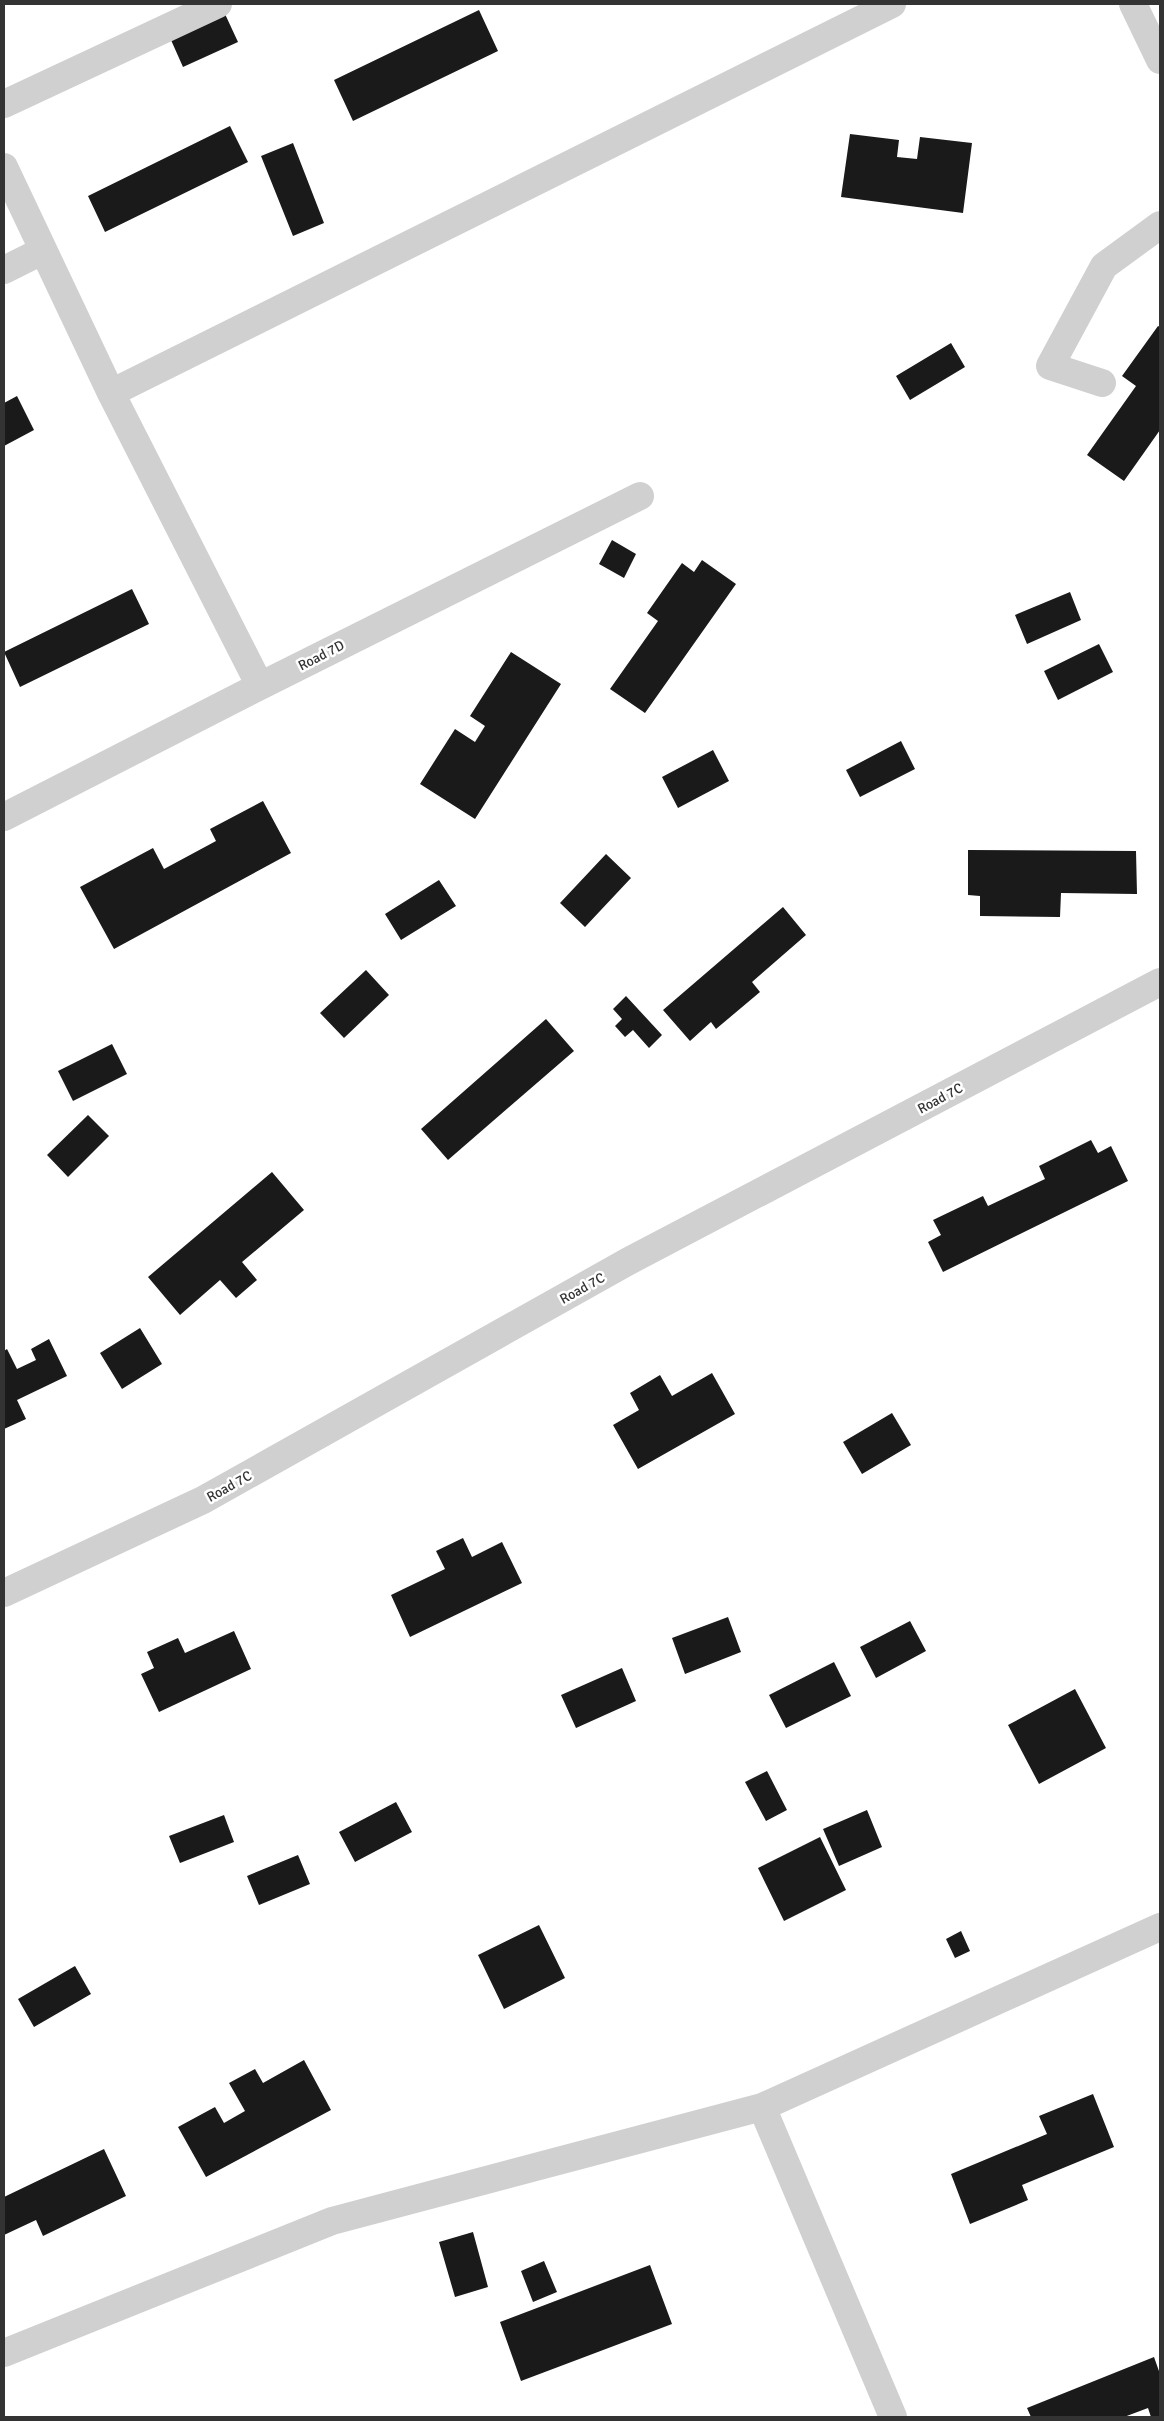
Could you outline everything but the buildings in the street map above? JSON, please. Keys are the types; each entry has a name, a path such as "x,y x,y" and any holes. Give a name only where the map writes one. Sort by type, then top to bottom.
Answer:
{"street":[{"path":"4,104 218,4"},
{"path":"111,393 892,4"},
{"path":"1133,4 1160,60"},
{"path":"4,167 42,251 111,393 260,686"},
{"path":"1102,383 1050,366 1104,266 1160,225"},
{"path":"4,270 42,251"},
{"name":"Road 7D","path":"4,817 260,686 640,496"},
{"name":"Road 7C","path":"4,1593 203,1500 627,1262 1160,982"},
{"path":"4,2353 332,2221 762,2107 1160,1926"},
{"path":"762,2107 893,2417"}]}
